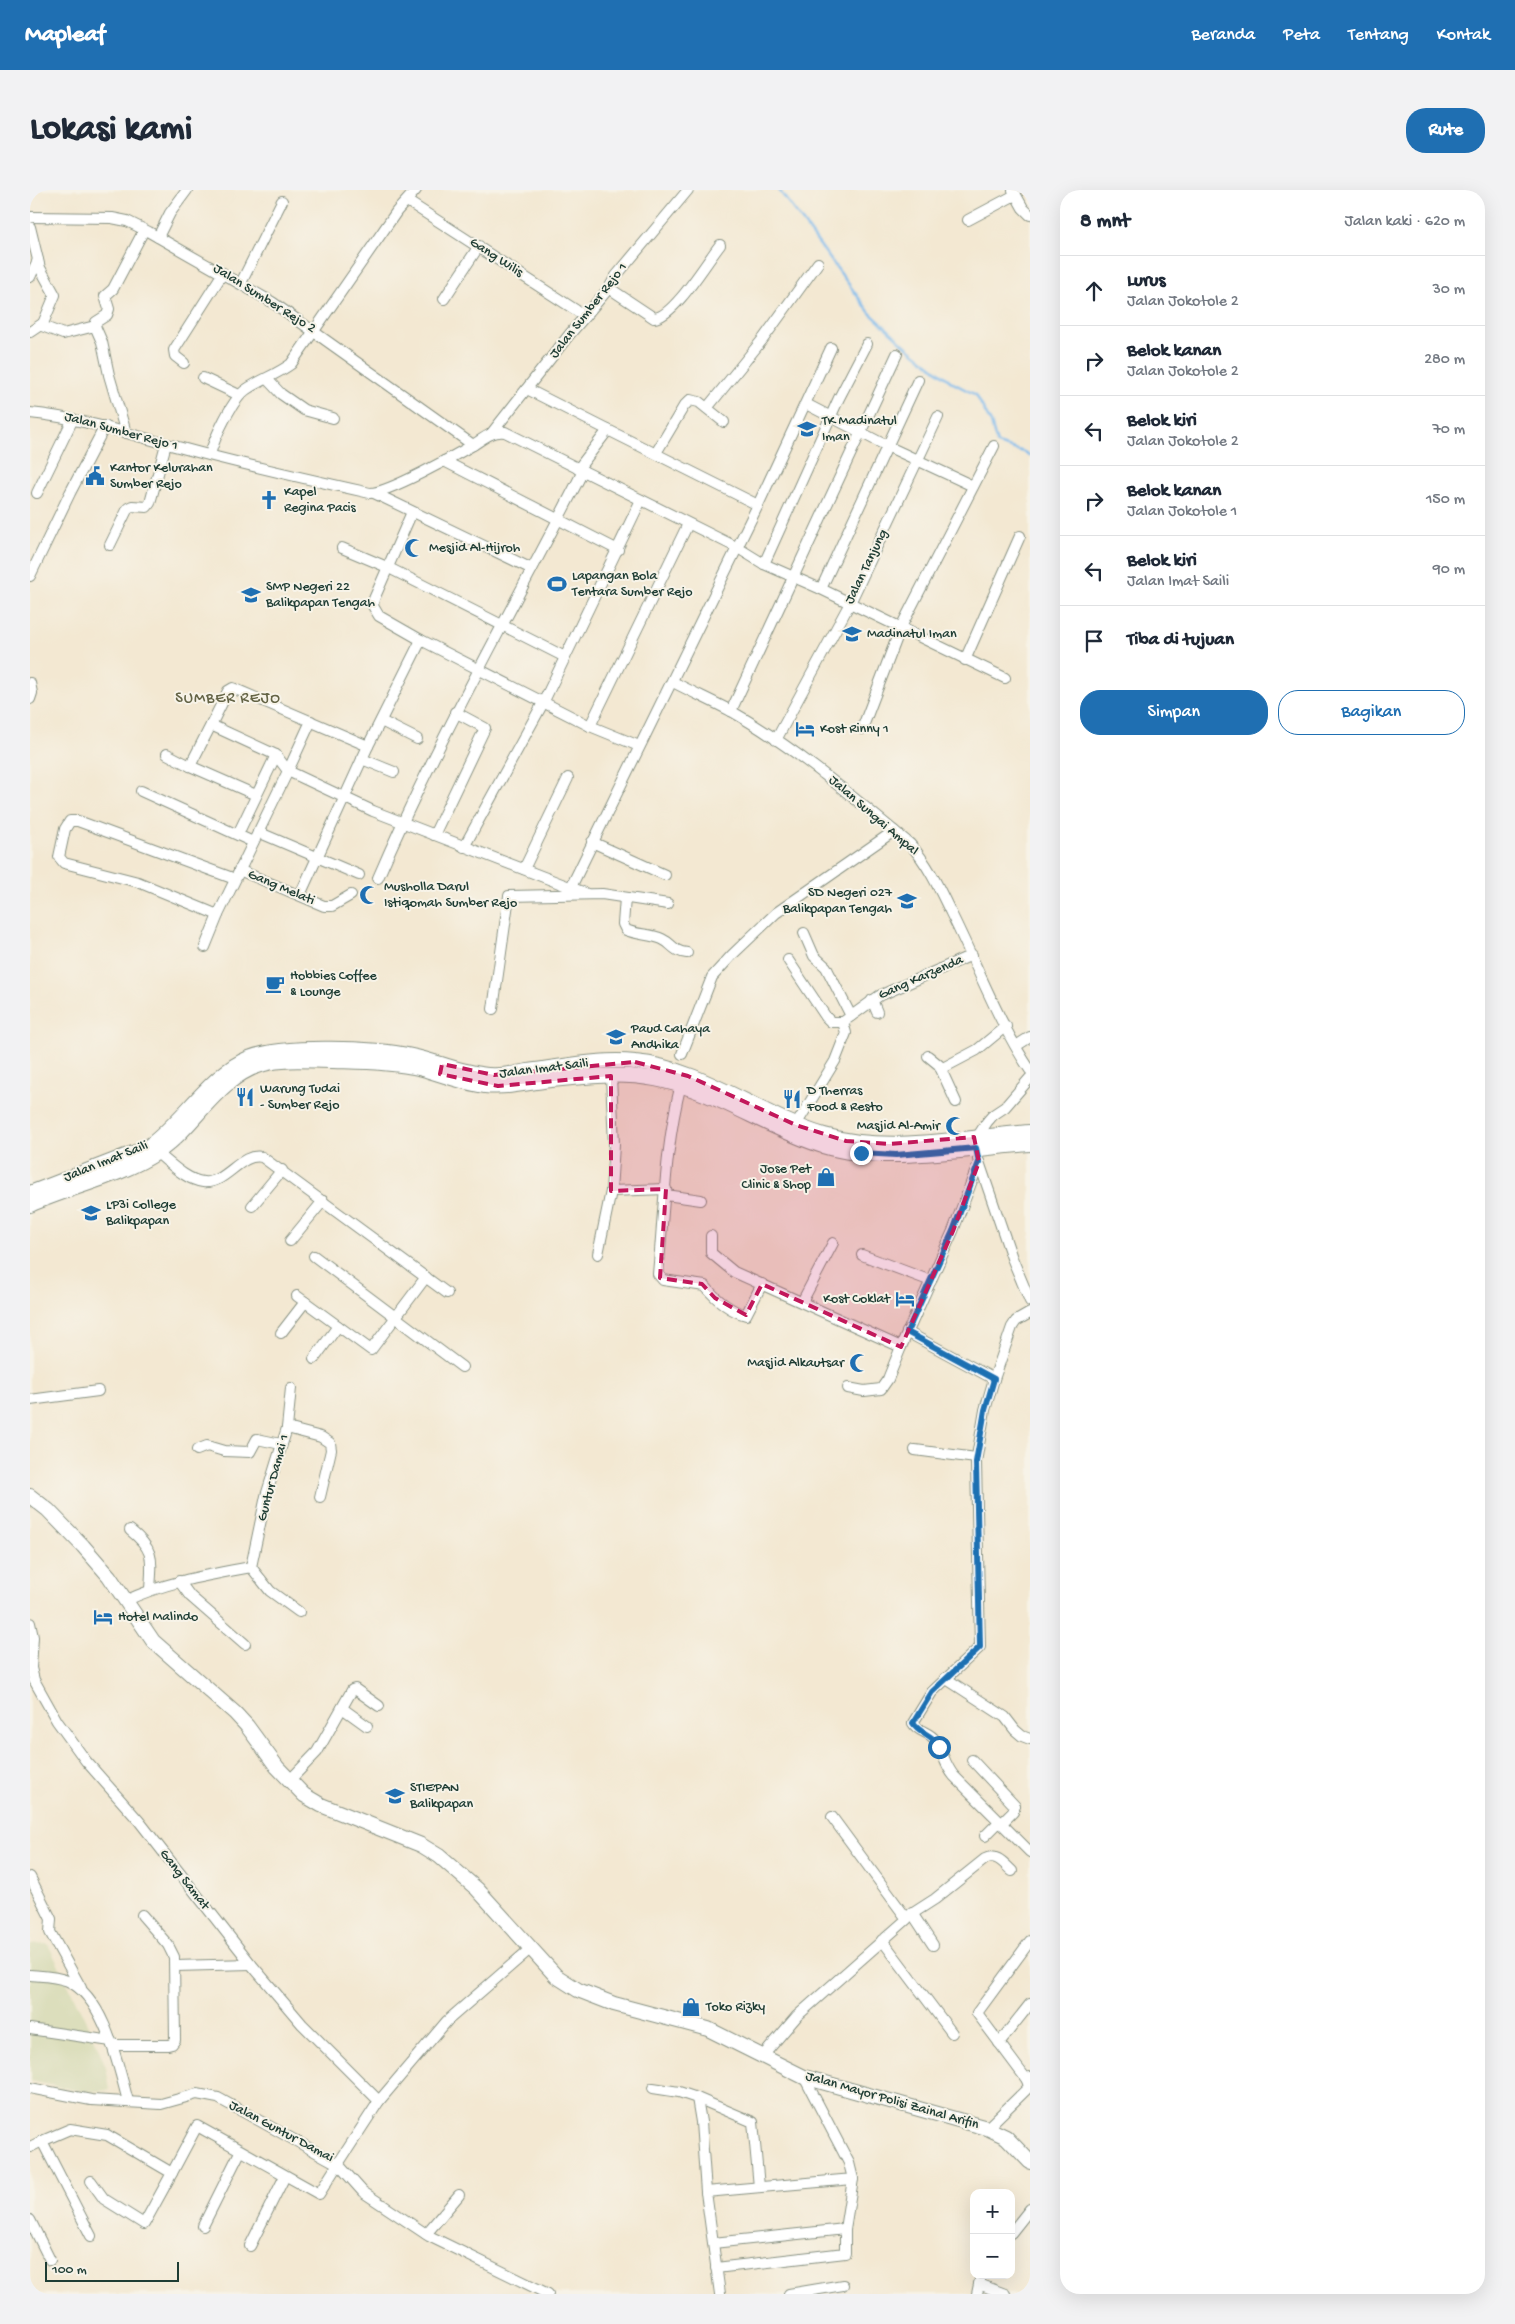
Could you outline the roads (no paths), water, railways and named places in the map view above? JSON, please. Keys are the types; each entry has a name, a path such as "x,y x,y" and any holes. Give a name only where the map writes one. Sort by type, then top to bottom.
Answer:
{"main road":[{"name":"Jalan Imat Saili","path":"30,1194 146,1148 174,1125 218,1079 245,1059 257,1055 289,1050 395,1053 441,1069 472,1084 498,1086 579,1077 652,1078 681,1084 794,1135 843,1151 896,1155 977,1146 1030,1144"},
{"name":"Jalan Imat Saili","path":"30,1205 139,1163 157,1153 183,1131 229,1083 260,1065 286,1061 358,1061 482,1075 601,1062 635,1062 650,1064 688,1076 796,1125 846,1141 977,1146 1030,1132"},
{"name":"Jalan Mayor Polisi Zainal Arifin","path":"30,1496 48,1510 83,1546 108,1576 153,1641 173,1661 235,1713 277,1767 304,1795 321,1805 398,1835 439,1856 477,1889 556,1976 589,1995 614,2004 708,2029 804,2077 987,2128 1006,2137 1030,2162"}],"street":[{"path":"158,237 170,213 187,190"},
{"path":"210,455 214,439 239,395 249,387 267,380 291,364 397,211 416,190"},
{"name":"Jalan Sumber Rejo 1","path":"30,413 105,426 210,455 374,493 444,461 491,434 609,288 616,276 688,190"},
{"path":"968,220 1014,192 1023,208 1030,215"},
{"path":"241,284 282,201"},
{"name":"Gang Wilis","path":"407,201 585,316"},
{"name":"Jalan Sumber Rejo 2","path":"30,217 112,218 127,220 241,284 314,330 473,445"},
{"path":"30,227 38,260 55,295 42,324 30,332"},
{"path":"42,324 43,328 63,334 95,326 96,322 107,315 109,309 105,296 113,289 144,230"},
{"path":"609,288 654,318 658,318 678,301 720,245"},
{"path":"444,298 479,246"},
{"path":"30,277 38,260"},
{"path":"707,408 763,339 818,263"},
{"path":"184,363 175,356 174,350 222,273"},
{"path":"95,326 102,342 111,384 126,432"},
{"path":"764,564 830,417 867,344"},
{"path":"572,887 592,842 617,797 639,746 673,682 738,548 831,348"},
{"path":"731,711 897,354"},
{"path":"203,378 239,395"},
{"path":"267,380 281,394 304,410 332,418"},
{"path":"821,589 918,380"},
{"path":"528,389 758,505"},
{"path":"656,453 687,402 694,401 707,408 724,422"},
{"path":"806,404 888,447 973,486"},
{"name":"Jalan Tanjung","path":"776,740 850,603 938,417"},
{"path":"37,494 73,419"},
{"path":"30,576 105,426"},
{"path":"378,878 402,822 455,712 532,569 581,470 608,430"},
{"path":"491,434 505,432 738,548 764,564 821,589 1005,678"},
{"path":"110,545 128,508 132,506 147,507 150,504 166,444"},
{"path":"862,729 901,627 994,446"},
{"path":"444,461 618,550"},
{"path":"374,493 532,569"},
{"path":"464,847 543,702 642,500"},
{"path":"412,512 374,599 374,609 382,618 420,640 590,726 639,746"},
{"path":"590,726 688,524"},
{"path":"965,660 1020,536"},
{"path":"342,548 387,567 565,657"},
{"path":"300,895 368,746 420,640"},
{"name":"Jalan Sungai Ampal","path":"673,682 731,711 776,740 822,773 920,854 1016,1046 1030,1070"},
{"path":"30,683 32,693 30,699"},
{"path":"190,766 228,691 233,688 368,746"},
{"path":"434,835 485,728 455,712"},
{"path":"204,947 311,721"},
{"path":"380,721 417,739"},
{"path":"211,725 276,755 288,772 402,822 585,893"},
{"path":"167,754 256,795"},
{"path":"238,834 276,755"},
{"path":"362,759 394,772"},
{"path":"524,869 568,778"},
{"path":"141,791 253,842"},
{"name":"Gang Melati","path":"218,915 138,882 64,863 59,857 65,829 70,821 78,821 328,906 350,895"},
{"path":"682,1054 712,977 732,955 776,913 894,831"},
{"path":"258,832 359,875"},
{"path":"592,842 665,875"},
{"path":"493,1009 507,897 511,895 585,893 668,904"},
{"path":"625,898 623,924 626,930 659,938 668,942 675,950 687,953"},
{"path":"796,1125 834,1061 846,1033 847,1019 826,967 814,956 804,933"},
{"name":"Gang Karzenda","path":"847,1019 872,1000 893,989 972,955"},
{"path":"788,960 831,1022 847,1019"},
{"path":"872,1000 877,1012"},
{"path":"941,1069 977,1050 1006,1026"},
{"path":"1016,1046 1030,1037"},
{"path":"928,1056 941,1069 956,1102"},
{"path":"598,1254 611,1191 614,1145 611,1076"},
{"path":"848,1388 864,1391 881,1389 888,1379 907,1332 953,1231 977,1146 987,1122 993,1115 1006,1108 1030,1078"},
{"path":"681,1084 672,1128 658,1274 660,1278 702,1284 715,1298 746,1315 759,1282"},
{"path":"977,1146 1012,1258 1030,1301"},
{"path":"157,1153 191,1178 204,1182 214,1180 250,1157 256,1156 270,1161 446,1293"},
{"path":"252,1206 282,1170"},
{"path":"611,1191 666,1192 701,1200"},
{"path":"290,1241 323,1201"},
{"path":"712,1236 711,1250 715,1258 734,1272 901,1347"},
{"path":"802,1302 833,1243"},
{"path":"862,1254 931,1281"},
{"path":"314,1256 462,1367"},
{"path":"282,1333 301,1299 371,1350 426,1277"},
{"path":"1030,1313 1016,1321 1012,1327 985,1410 976,1458 977,1605 980,1643 977,1650 932,1692 916,1717 914,1725 936,1740 947,1767 954,1776 1030,1852"},
{"path":"314,1359 338,1326"},
{"path":"907,1332 994,1379"},
{"name":"Guntur Damai 1","path":"251,1567 266,1496 287,1428 291,1388"},
{"path":"30,1400 98,1391"},
{"path":"287,1428 321,1437 330,1443 331,1450 320,1497"},
{"path":"196,1450 207,1446 224,1452 250,1452 257,1439 281,1444"},
{"path":"915,1450 976,1458"},
{"path":"130,1530 142,1540 151,1554 150,1589"},
{"path":"125,1601 150,1589 179,1581 251,1567 270,1590 299,1612"},
{"path":"179,1581 190,1596 245,1644"},
{"name":"Gang Samat","path":"30,1623 33,1637 32,1668 34,1680 57,1721 86,1761 138,1821 251,1964 302,2024 379,2100"},
{"path":"945,1678 988,1708 1005,1717 1015,1730 1022,1736 1030,1739"},
{"path":"290,1780 317,1752 354,1689 379,1706"},
{"path":"342,1708 367,1726"},
{"path":"972,1760 1015,1806 1013,1812 985,1836"},
{"path":"832,1817 933,1945"},
{"path":"762,2057 796,2016 910,1915 990,1856 997,1858 1012,1871"},
{"path":"30,1877 51,1919 50,1932 83,1993 96,2010 111,2043 128,2101"},
{"path":"30,2029 111,2043 168,2045 174,2042 176,2027 175,1966 171,1949 142,1914"},
{"path":"882,1940 952,2033"},
{"path":"987,2128 1029,2083 977,2012 1030,1941"},
{"name":"Jalan Guntur Damai","path":"30,2088 91,2100 161,2104 197,2094 218,2098 338,2164 379,2100 447,2021 530,1949"},
{"path":"175,1966 251,1964"},
{"path":"30,1975 56,1977 70,1982 83,1993"},
{"path":"999,2043 1030,2004"},
{"path":"716,2268 844,2253 845,2229 854,2179 849,2163 804,2077"},
{"path":"653,2088 697,2098 753,2122 760,2188"},
{"path":"697,2098 701,2122 706,2192 720,2294"},
{"path":"91,2181 104,2199 144,2224 197,2126 240,2152 320,2194 338,2164 363,2192 426,2234 548,2294"},
{"path":"30,2147 70,2128 107,2135 172,2173"},
{"path":"42,2141 91,2236"},
{"path":"203,2226 240,2152"},
{"path":"250,2246 285,2176"},
{"path":"706,2192 854,2179"},
{"path":"426,2234 459,2196"},
{"path":"1015,2228 1030,2209"},
{"path":"30,2220 50,2260"},
{"path":"713,2243 845,2229"},
{"path":"979,2284 1005,2294"},
{"path":"789,2294 843,2285"}],"waterway":[{"path":"779,190 870,313 907,347 953,383 976,395 991,423 997,444 1024,452 1030,456"}],"place":[{"name":"TK Madinatul Iman","path":"807,429"},
{"name":"Kantor Kelurahan Sumber Rejo","path":"95,476"},
{"name":"Kapel Regina Pacis","path":"269,500"},
{"name":"Mesjid Al-Hijroh","path":"414,548"},
{"name":"Lapangan Bola Tentara Sumber Rejo","path":"557,584"},
{"name":"SMP Negeri 22 Balikpapan Tengah","path":"251,595"},
{"name":"Madinatul Iman","path":"852,634"},
{"name":"Kost Rinny 1","path":"805,729"},
{"name":"Musholla Darul Istiqomah Sumber Rejo","path":"369,895"},
{"name":"SD Negeri 027 Balikpapan Tengah","path":"907,901"},
{"name":"Hobbies Coffee & Lounge","path":"275,984"},
{"name":"Paud Cahaya Andhika","path":"616,1037"},
{"name":"Warung Tudai - Sumber Rejo","path":"245,1097"},
{"name":"D Therras Food & Resto","path":"792,1099"},
{"name":"Masjid Al-Amir","path":"955,1126"},
{"name":"Jose Pet Clinic & Shop","path":"826,1177"},
{"name":"LP3i College Balikpapan","path":"91,1213"},
{"name":"Kost Coklat","path":"905,1299"},
{"name":"Masjid Alkautsar","path":"859,1363"},
{"name":"Hotel Malindo","path":"103,1617"},
{"name":"STIEPAN Balikpapan","path":"395,1796"},
{"name":"Toko Rizky","path":"691,2007"}],"district":[{"name":"SUMBER REJO","path":"228,699"}]}
